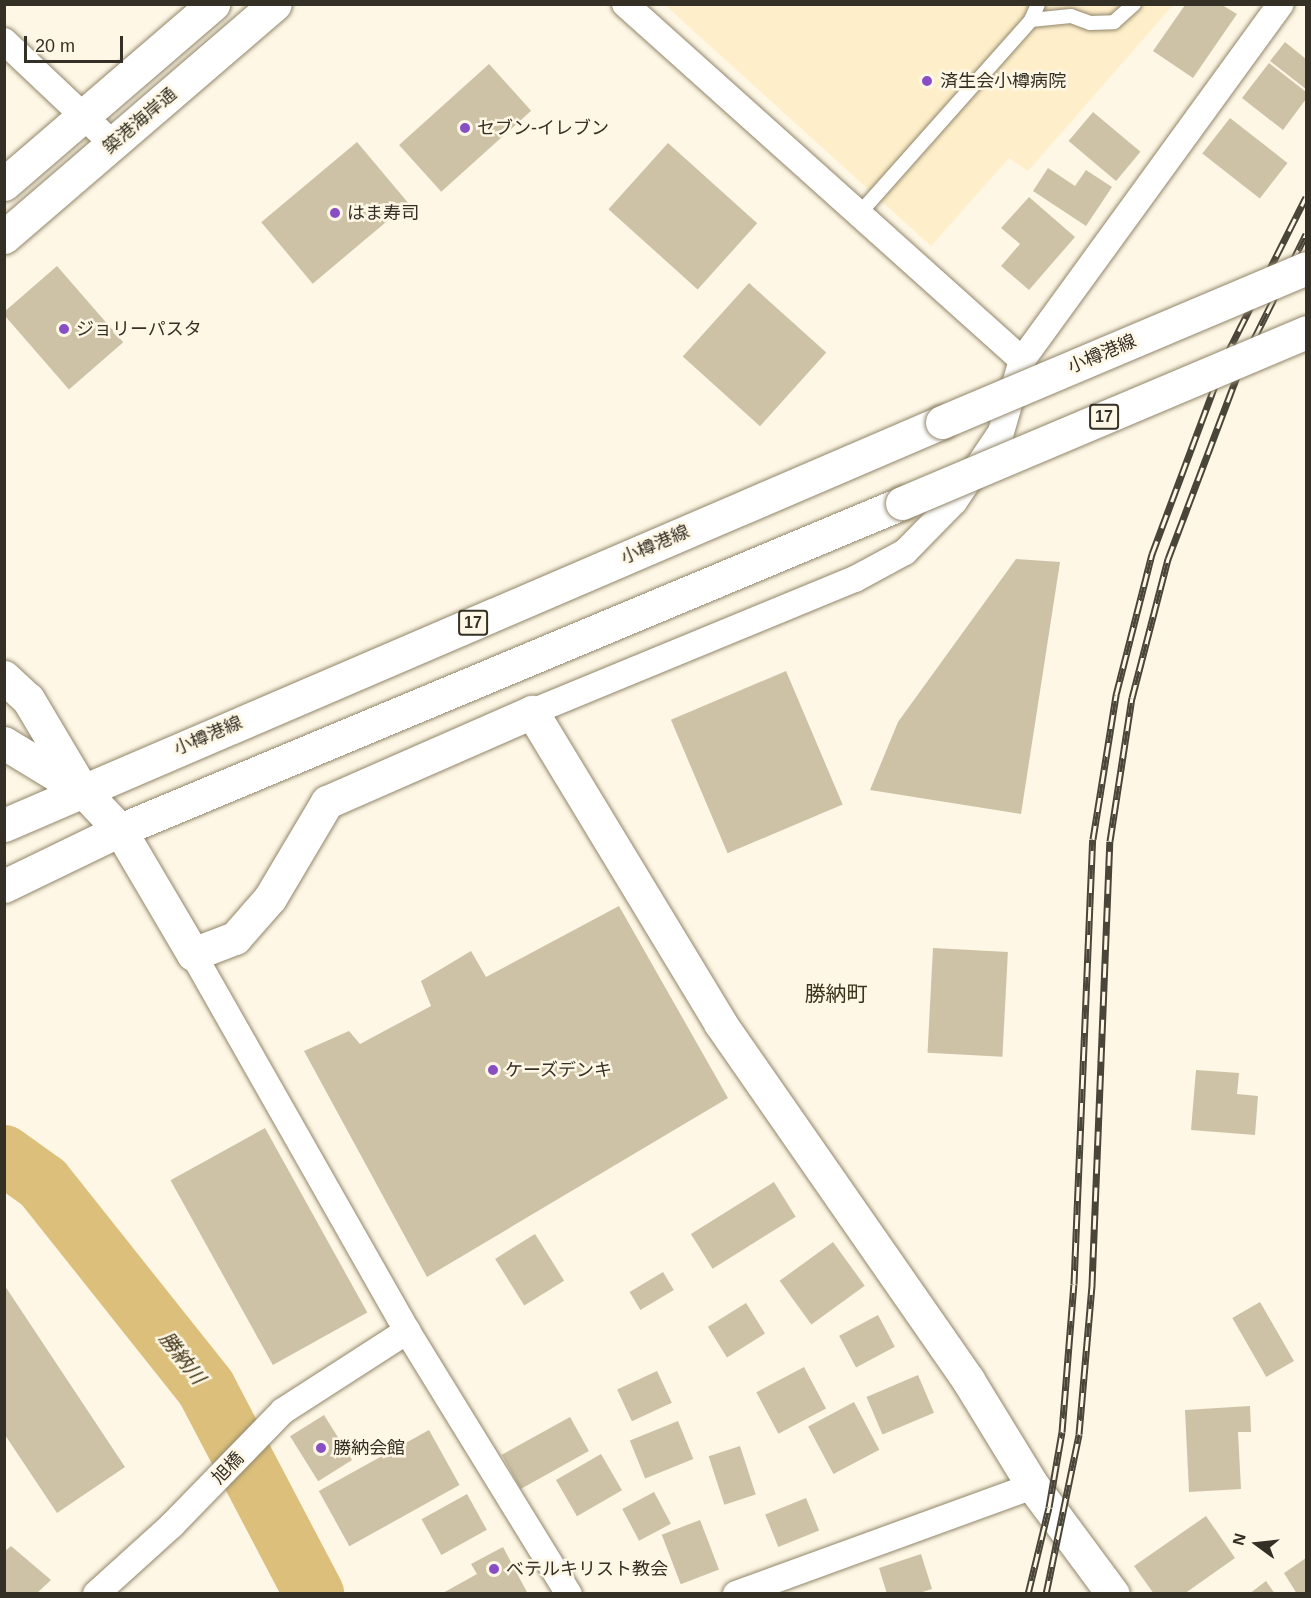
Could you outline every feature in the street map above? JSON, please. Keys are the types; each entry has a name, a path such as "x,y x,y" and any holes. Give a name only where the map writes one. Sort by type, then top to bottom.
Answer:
{"main road":[{"path":"4,184 213,4"},
{"name":"築港海岸通","path":"4,237 275,4"},
{"name":"小樽港線","path":"4,825 1306,268"},
{"name":"17","path":"4,886 120,830 1306,332"},
{"path":"4,677 28,699 82,790 120,830 193,954 234,938 270,898 327,802 531,712 720,1023 968,1380 1033,1486 1113,1593"},
{"path":"4,743 82,790"}],"street":[{"path":"625,4 1022,360"},
{"path":"531,712 855,579 905,552 954,502 1001,432 1022,360 1281,4"},
{"path":"4,41 113,144"},
{"path":"193,954 406,1331 569,1593"},
{"name":"旭橋","path":"96,1593 172,1525 283,1411 406,1331"},
{"path":"736,1593 1033,1486"}],"lane":[{"path":"859,214 1032,20 1038,4"},
{"path":"1032,20 1071,16 1090,23 1114,22 1134,4"}],"shaded area":[{"name":"済生会小樽病院","path":"665,5 1173,5 1028,171 1009,158 931,246"}],"building":[{"path":"1185,5 1222,5 1237,14 1193,78 1153,51"},
{"path":"1285,42 1306,59 1306,89 1270,61"},
{"path":"1269,63 1306,92 1306,99 1283,130 1242,98"},
{"name":"セブン-イレブン","path":"489,64 531,111 441,192 399,145"},
{"path":"1093,112 1140,152 1116,181 1069,141"},
{"path":"1230,118 1288,163 1260,198 1202,153"},
{"name":"はま寿司","path":"357,142 408,203 313,284 261,222"},
{"path":"668,143 757,223 698,289 608,209"},
{"path":"1048,168 1075,186 1086,170 1112,187 1086,226 1033,191"},
{"path":"1029,197 1075,237 1029,290 1001,266 1020,244 1001,228"},
{"name":"ジョリーパスタ","path":"57,266 123,342 69,389 4,315 4,312"},
{"path":"749,283 826,353 760,426 683,357"},
{"path":"1016,559 1060,562 1021,814 870,790 898,722"},
{"path":"786,671 843,804 728,853 671,720"},
{"path":"619,906 728,1098 427,1277 304,1051 349,1031 360,1044 431,1006 421,981 471,951 486,977"},
{"path":"933,948 1008,952 1002,1057 928,1053"},
{"path":"1196,1070 1239,1073 1237,1094 1258,1096 1255,1135 1191,1130"},
{"path":"265,1128 367,1313 273,1365 171,1180"},
{"path":"774,1182 796,1217 713,1269 691,1234"},
{"path":"535,1234 564,1281 524,1306 495,1259"},
{"path":"833,1242 865,1286 811,1324 780,1281"},
{"path":"663,1272 674,1290 640,1310 630,1292"},
{"path":"5,1286 125,1467 57,1513 5,1435"},
{"path":"1260,1302 1294,1361 1266,1377 1232,1318"},
{"path":"746,1303 765,1334 727,1357 708,1327"},
{"path":"878,1315 895,1347 856,1367 839,1336"},
{"path":"804,1367 826,1408 778,1434 756,1392"},
{"path":"657,1371 672,1403 632,1421 617,1390"},
{"path":"918,1375 934,1413 882,1435 866,1397"},
{"path":"854,1402 879,1450 833,1474 808,1426"},
{"path":"1250,1406 1251,1432 1238,1432 1241,1489 1189,1492 1185,1410"},
{"name":"勝納会館","path":"324,1415 352,1460 318,1481 290,1436"},
{"path":"570,1417 589,1451 521,1489 502,1455"},
{"path":"678,1421 693,1459 645,1478 630,1440"},
{"path":"429,1430 460,1485 349,1546 319,1491"},
{"path":"740,1446 756,1495 724,1505 709,1456"},
{"path":"601,1454 622,1490 577,1516 556,1480"},
{"path":"654,1492 671,1524 639,1541 622,1509"},
{"path":"467,1494 487,1530 441,1555 422,1519"},
{"path":"806,1498 819,1530 778,1547 765,1514"},
{"path":"1206,1516 1235,1558 1184,1594 1154,1594 1134,1566"},
{"path":"700,1520 719,1569 681,1584 662,1535"},
{"path":"11,1546 51,1580 36,1594 4,1594 4,1552"},
{"name":"べテルキリスト教会","path":"503,1547 528,1594 441,1594 477,1574 471,1564"},
{"path":"921,1554 932,1589 916,1594 887,1594 879,1568"},
{"path":"1306,1558 1306,1594 1297,1594 1284,1573"},
{"path":"1266,1581 1275,1594 1249,1594"}],"waterway":[{"name":"勝納川","path":"4,1155 43,1183 206,1388 314,1594"}],"railway":[{"path":"1028,1594 1049,1507 1062,1432 1074,1284 1093,839 1116,695 1152,554 1226,356 1306,197"},
{"path":"1046,1594 1079,1434 1092,1285 1110,841 1132,698 1168,559 1242,363 1306,234"}],"place":[{"name":"済生会小樽病院","path":"927,81"},
{"name":"セブン-イレブン","path":"465,128"},
{"name":"はま寿司","path":"335,213"},
{"name":"ジョリーパスタ","path":"64,329"},
{"name":"ケーズデンキ","path":"493,1070"},
{"name":"勝納会館","path":"321,1448"},
{"name":"べテルキリスト教会","path":"494,1569"}],"district":[{"name":"勝納町","path":"836,994"}]}
